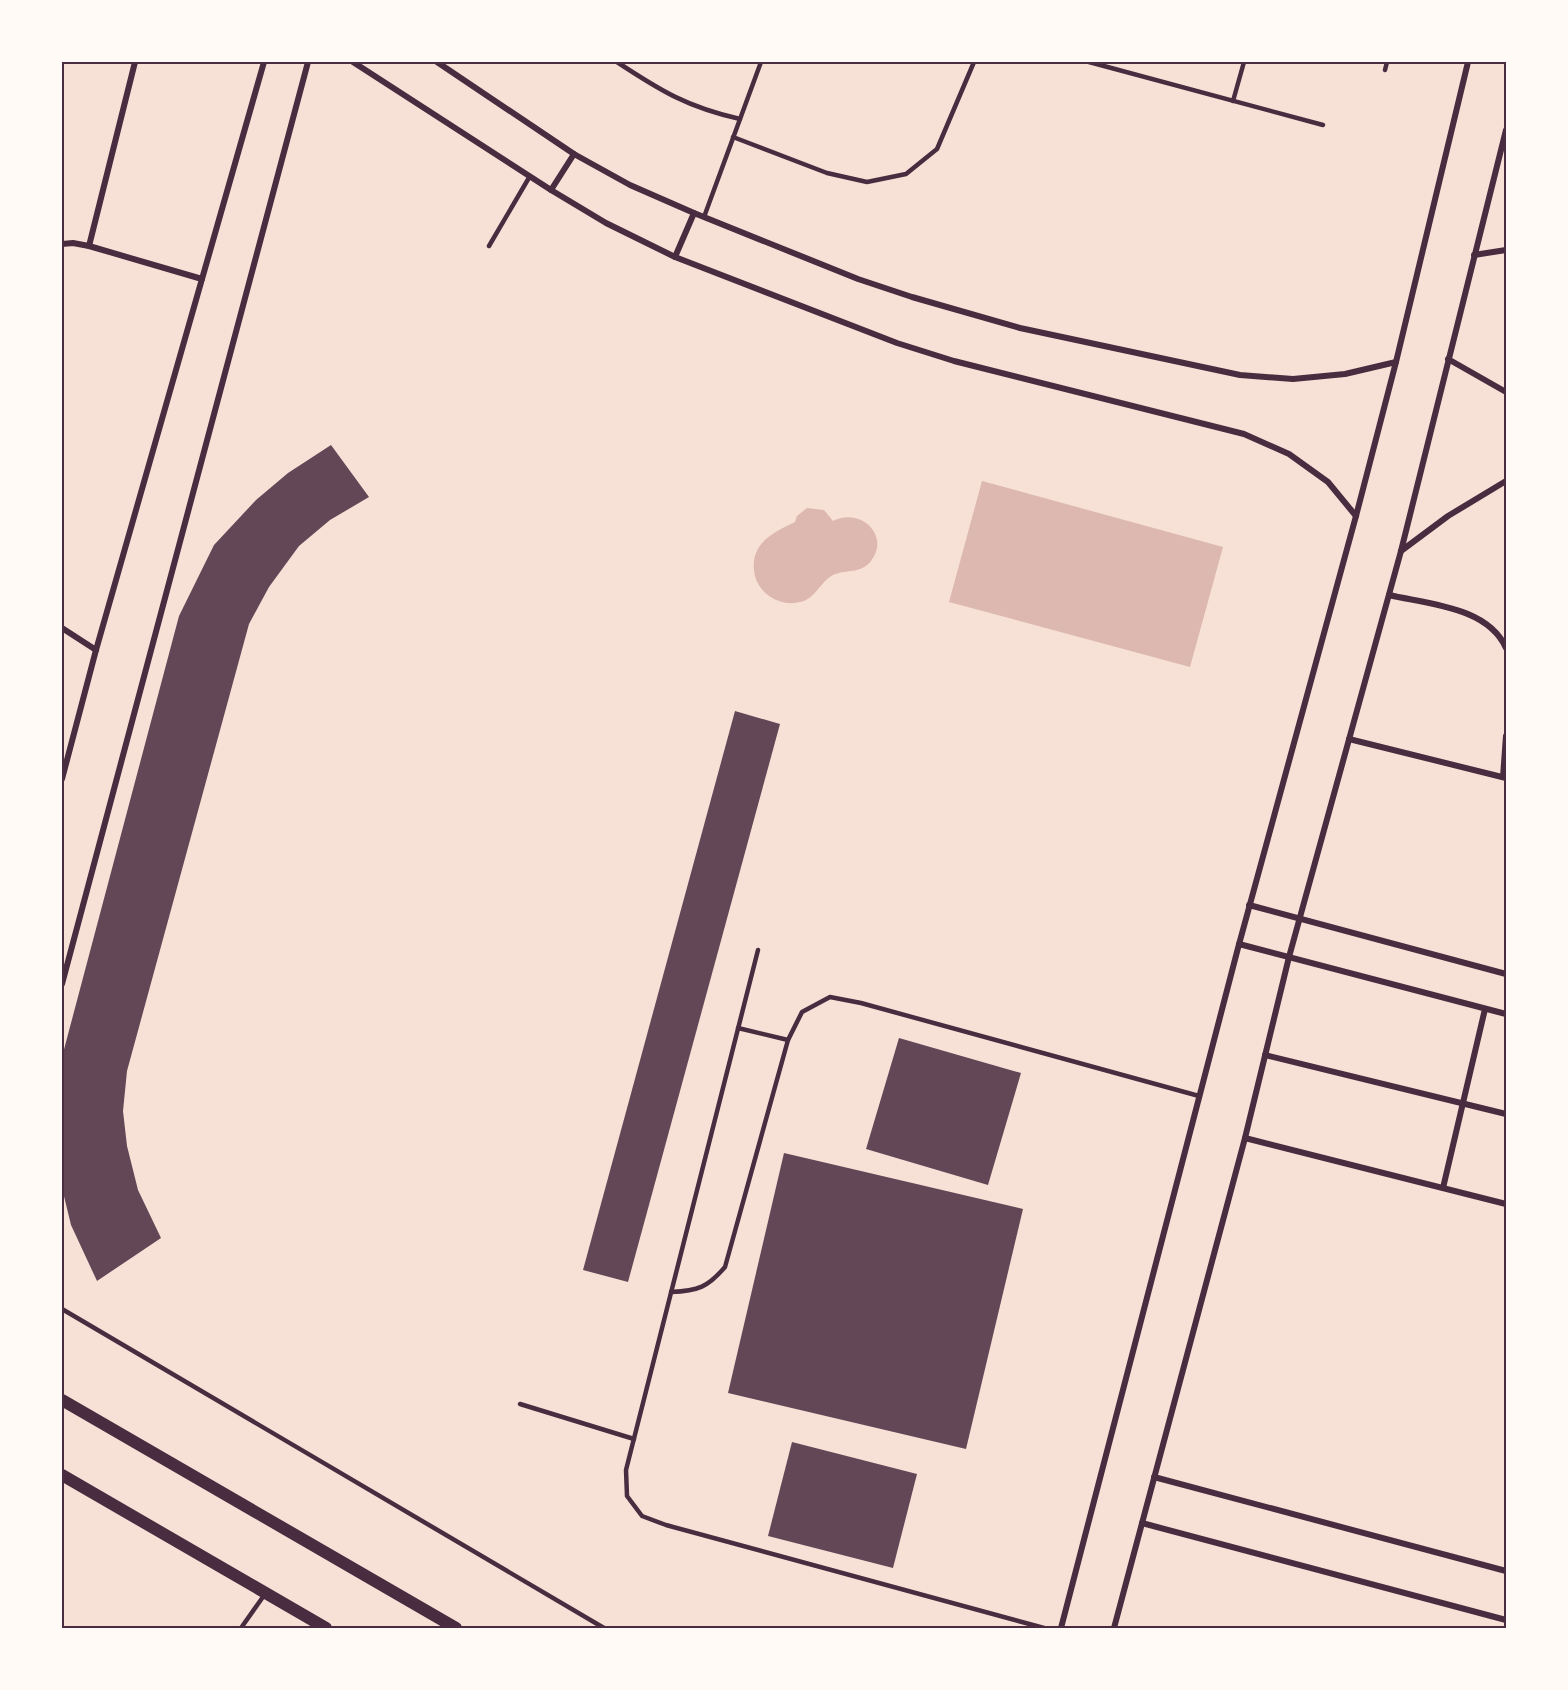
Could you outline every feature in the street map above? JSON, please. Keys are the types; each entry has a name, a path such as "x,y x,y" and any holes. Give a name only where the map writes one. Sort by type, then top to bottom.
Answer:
{"main road":[{"path":"62,1400 456,1629"},
{"path":"62,1475 326,1629"}],"street":[{"path":"89,246 135,62"},
{"path":"62,779 96,650 264,62"},
{"path":"62,984 308,62"},
{"path":"352,62 551,190 606,223 675,257 897,343 954,361 1244,434 1289,453 1328,482 1356,516"},
{"path":"437,62 574,154 630,185 858,279 966,314 1020,328 1240,375 1293,379 1345,374 1395,362"},
{"path":"1061,1629 1249,905 1356,516 1466,62"},
{"path":"1114,1629 1245,1138 1299,919 1401,551 1506,130"},
{"path":"551,190 574,154"},
{"path":"675,257 694,213"},
{"path":"62,244 73,243 89,246 202,279"},
{"path":"1474,255 1506,250"},
{"path":"1448,359 1506,392"},
{"path":"1401,551 1449,516 1506,481"},
{"path":"1389,595 1472,614 1505,639 1506,648"},
{"path":"62,628 96,650"},
{"path":"1349,739 1504,778 1506,736"},
{"path":"1249,905 1506,974"},
{"path":"1239,944 1506,1014"},
{"path":"1443,1188 1485,1009"},
{"path":"1265,1055 1506,1114"},
{"path":"1245,1138 1506,1204"},
{"path":"1154,1477 1506,1571"},
{"path":"1142,1523 1506,1620"}],"lane":[{"path":"617,62 660,90 686,103 740,119"},
{"path":"704,217 761,62"},
{"path":"733,137 827,173 867,182 906,174 937,149 974,62"},
{"path":"1089,62 1323,125"},
{"path":"1233,101 1244,62"},
{"path":"1385,70 1387,62"},
{"path":"489,246 530,176"},
{"path":"758,950 626,1470 627,1496 642,1516 666,1525 1044,1629"},
{"path":"671,1292 692,1292 712,1282 725,1267 788,1040 802,1012 830,998 872,1006 1199,1096"},
{"path":"738,1028 788,1040"},
{"path":"62,1309 604,1629"},
{"path":"520,1404 634,1439"},
{"path":"241,1629 265,1594"}],"shaded area":[{"path":"982,481 1223,547 1190,667 949,602"},
{"path":"807,508 824,510 833,521 853,518 862,521 875,533 876,551 871,561 863,568 833,575 806,600 798,603 780,601 766,593 756,579 754,561 756,553 772,534 795,522 797,516"}],"building":[{"path":"331,445 369,497 330,520 299,546 269,587 249,624 127,1071 123,1111 127,1146 138,1190 161,1238 97,1281 71,1225 62,1188 62,1057 179,616 214,545 256,500 288,473"},
{"path":"735,711 780,724 628,1282 583,1270"},
{"path":"899,1038 1021,1073 988,1185 866,1149"},
{"path":"784,1153 1023,1209 966,1449 728,1393"},
{"path":"792,1442 917,1474 893,1568 768,1536"}]}
